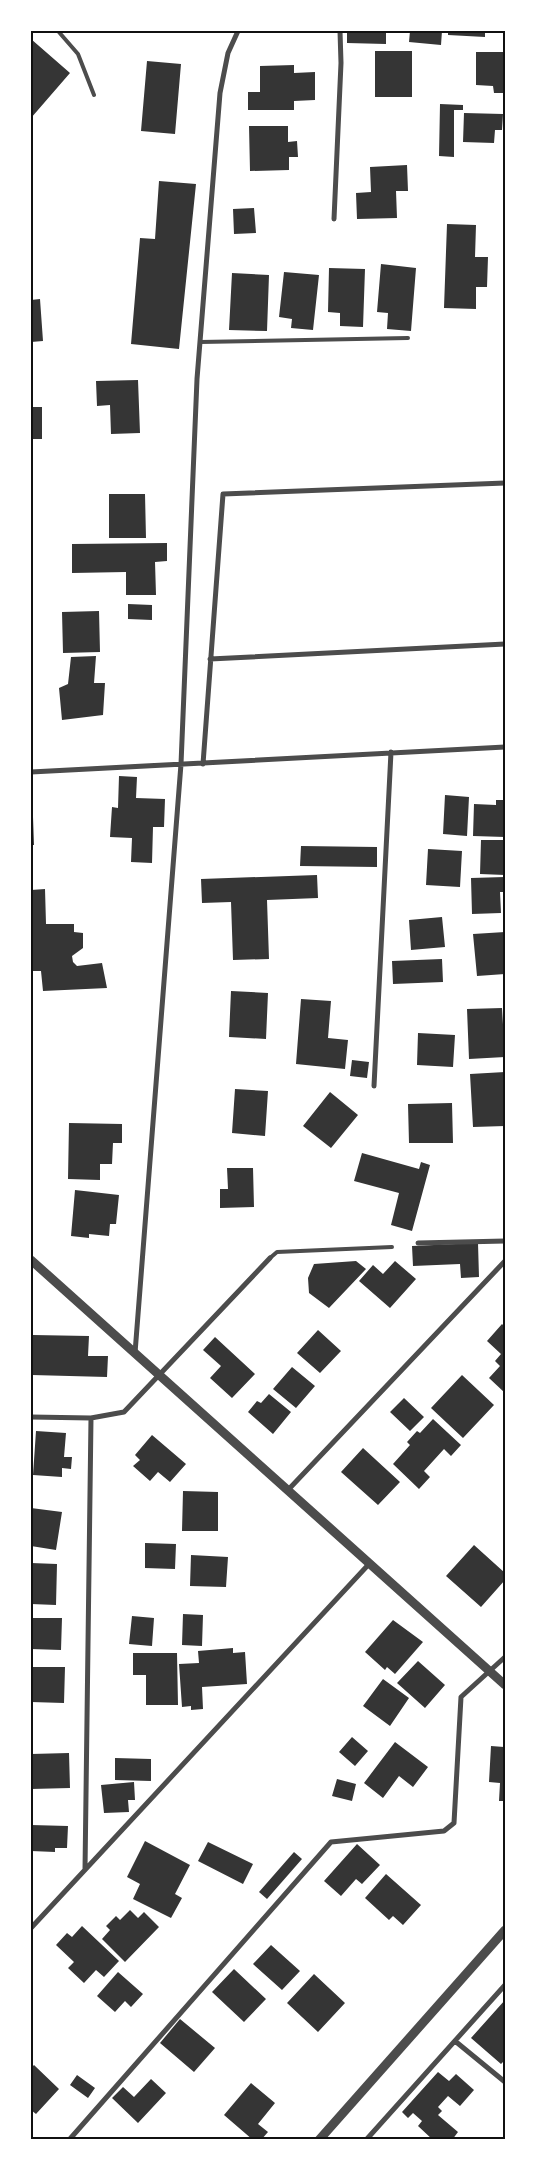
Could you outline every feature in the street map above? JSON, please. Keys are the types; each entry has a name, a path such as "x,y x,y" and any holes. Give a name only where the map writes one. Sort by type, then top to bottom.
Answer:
{"street":[{"path":"136,1353 182,764 200,342 220,92 228,53 238,31"},
{"path":"334,219 341,63 340,31"},
{"path":"202,764 223,494 505,483"},
{"path":"210,659 505,644"},
{"path":"31,772 505,746"},
{"path":"374,1086 391,752"},
{"path":"418,1243 505,1240"},
{"path":"31,1417 91,1418 124,1412 270,1258"},
{"path":"31,1260 505,1685"},
{"path":"288,1490 505,1261"},
{"path":"85,1870 91,1418"},
{"path":"31,1928 369,1564"},
{"path":"70,2140 331,1842 444,1831 454,1823 461,1697 505,1657"},
{"path":"319,2140 505,1930"},
{"path":"366,2140 505,1985"},
{"path":"455,2041 505,2082"}],"lane":[{"path":"58,31 78,54 94,94"},
{"path":"200,342 408,338"},
{"path":"270,1258 277,1252 392,1247"}],"building":[{"path":"347,31 386,31 386,44 347,43"},
{"path":"410,31 442,31 441,45 409,42"},
{"path":"448,31 485,31 485,37 448,35"},
{"path":"31,39 70,73 31,118"},
{"path":"375,51 412,51 412,97 375,97"},
{"path":"476,52 505,52 505,93 494,93 493,86 476,85"},
{"path":"147,61 181,64 175,134 141,131"},
{"path":"294,65 294,73 315,72 315,100 294,101 294,110 248,110 248,92 260,92 260,66"},
{"path":"440,104 463,105 463,110 454,110 454,157 439,156"},
{"path":"464,113 503,114 502,130 495,130 494,143 463,142"},
{"path":"249,126 288,126 288,142 297,141 298,157 289,157 289,170 250,171"},
{"path":"407,165 408,191 396,191 397,218 357,219 356,193 371,192 370,167"},
{"path":"159,181 196,184 179,349 131,344 140,238 155,239"},
{"path":"254,208 256,233 234,234 233,209"},
{"path":"447,224 476,225 475,257 488,257 487,287 476,287 476,309 444,308"},
{"path":"381,264 416,268 411,331 387,329 388,313 377,312"},
{"path":"329,268 365,269 363,327 340,326 340,313 328,312"},
{"path":"284,272 319,275 313,330 291,328 292,319 279,317"},
{"path":"232,273 269,275 267,331 229,330"},
{"path":"40,299 43,341 31,342 31,300"},
{"path":"138,380 140,433 111,434 110,405 97,406 96,381"},
{"path":"31,407 42,407 42,439 31,439"},
{"path":"109,494 145,494 146,538 109,538"},
{"path":"167,543 167,561 155,562 156,595 126,595 126,572 72,573 72,544"},
{"path":"128,604 152,605 152,620 128,619"},
{"path":"99,611 100,652 63,653 62,612"},
{"path":"96,656 94,683 105,683 103,715 62,720 59,688 68,684 71,657"},
{"path":"119,776 137,777 136,798 165,799 164,827 153,827 152,863 131,862 132,838 110,837 112,807 118,808"},
{"path":"445,795 469,797 467,836 443,834"},
{"path":"496,800 505,800 505,837 473,836 474,804 496,805"},
{"path":"31,817 33,817 34,845 31,845"},
{"path":"481,840 505,840 505,875 480,874"},
{"path":"301,846 377,847 377,867 300,866"},
{"path":"428,849 462,851 460,887 426,885"},
{"path":"317,875 318,898 267,900 269,959 233,960 231,902 202,903 201,879"},
{"path":"505,877 505,892 500,892 501,913 472,914 471,878"},
{"path":"45,889 46,924 74,924 74,932 83,933 83,948 72,956 73,962 77,966 102,963 107,988 43,991 41,971 31,971 31,890"},
{"path":"442,917 445,947 411,950 409,920"},
{"path":"505,932 505,974 477,976 473,934"},
{"path":"442,959 443,982 393,984 392,961"},
{"path":"231,991 268,993 266,1039 229,1037"},
{"path":"301,999 331,1001 328,1038 348,1040 345,1069 296,1064"},
{"path":"502,1008 505,1057 469,1059 467,1009"},
{"path":"418,1033 455,1035 453,1067 417,1065"},
{"path":"352,1060 369,1062 367,1078 350,1076"},
{"path":"505,1072 505,1126 473,1127 470,1074"},
{"path":"235,1089 268,1091 265,1136 232,1133"},
{"path":"330,1092 358,1115 331,1148 303,1126"},
{"path":"452,1103 453,1143 409,1143 408,1104"},
{"path":"69,1123 122,1124 122,1143 113,1143 112,1164 100,1164 100,1180 68,1179"},
{"path":"362,1153 419,1169 421,1162 430,1165 412,1231 391,1225 399,1193 354,1181"},
{"path":"227,1168 253,1168 254,1207 220,1208 220,1189 228,1189"},
{"path":"75,1190 119,1195 116,1224 110,1224 109,1236 89,1234 89,1238 71,1236"},
{"path":"478,1243 479,1277 461,1278 460,1264 413,1266 412,1246"},
{"path":"356,1261 366,1269 329,1308 309,1293 308,1278 314,1264"},
{"path":"395,1261 416,1279 390,1308 359,1281 373,1265 383,1274"},
{"path":"502,1324 505,1327 505,1393 489,1378 500,1366 495,1361 501,1354 487,1341"},
{"path":"318,1330 341,1351 320,1373 297,1353"},
{"path":"33,1335 89,1336 88,1356 108,1356 107,1377 32,1375"},
{"path":"215,1337 255,1374 232,1398 210,1378 221,1366 203,1350"},
{"path":"292,1367 315,1386 296,1408 273,1389"},
{"path":"462,1375 494,1405 463,1438 431,1408"},
{"path":"269,1394 291,1412 273,1434 248,1412 257,1401 261,1403"},
{"path":"404,1398 424,1417 410,1431 390,1412"},
{"path":"433,1419 461,1445 451,1456 444,1449 424,1471 430,1477 419,1489 393,1464 410,1445 407,1442 417,1431 420,1433"},
{"path":"36,1431 66,1433 64,1457 72,1457 71,1469 62,1468 62,1477 33,1475"},
{"path":"152,1435 186,1464 170,1482 158,1472 150,1481 133,1466 140,1460 135,1455"},
{"path":"363,1448 400,1482 378,1505 341,1472"},
{"path":"183,1491 218,1492 218,1531 182,1531"},
{"path":"31,1508 62,1512 56,1550 31,1546"},
{"path":"145,1543 176,1544 175,1569 145,1568"},
{"path":"474,1545 505,1573 505,1580 481,1607 446,1576"},
{"path":"191,1555 228,1557 226,1587 190,1586"},
{"path":"31,1563 57,1564 56,1605 31,1604"},
{"path":"183,1614 203,1615 202,1646 182,1645"},
{"path":"132,1616 154,1618 152,1646 129,1644"},
{"path":"32,1618 62,1618 61,1650 31,1649"},
{"path":"393,1620 423,1642 395,1674 387,1667 385,1670 365,1652"},
{"path":"233,1648 233,1653 245,1652 247,1684 202,1687 203,1709 191,1710 191,1706 182,1707 179,1664 199,1663 198,1651"},
{"path":"133,1653 177,1653 178,1705 146,1705 146,1675 133,1675"},
{"path":"418,1661 445,1685 425,1708 397,1683"},
{"path":"31,1667 65,1667 64,1703 31,1702"},
{"path":"383,1679 409,1698 390,1726 363,1706"},
{"path":"352,1737 368,1751 355,1766 339,1752"},
{"path":"395,1742 428,1767 413,1787 399,1776 383,1798 364,1783"},
{"path":"491,1746 504,1747 505,1801 499,1801 500,1783 489,1782"},
{"path":"69,1753 70,1788 31,1789 31,1754"},
{"path":"115,1758 151,1759 151,1781 115,1780"},
{"path":"337,1779 356,1784 352,1801 332,1796"},
{"path":"134,1782 135,1800 128,1800 129,1812 104,1813 101,1785"},
{"path":"31,1825 68,1826 67,1848 55,1848 55,1852 31,1851"},
{"path":"145,1841 190,1865 175,1894 182,1898 171,1918 133,1899 140,1884 127,1877"},
{"path":"208,1842 253,1864 243,1884 198,1861"},
{"path":"357,1844 380,1865 362,1884 356,1879 341,1896 324,1881"},
{"path":"294,1852 302,1859 267,1899 259,1892"},
{"path":"386,1874 421,1905 403,1925 393,1916 389,1920 365,1898"},
{"path":"130,1910 138,1918 144,1912 159,1927 125,1962 102,1939 110,1930 106,1926 116,1916 120,1920"},
{"path":"82,1926 119,1961 104,1977 96,1970 84,1983 68,1968 74,1962 56,1945 67,1933 72,1937"},
{"path":"271,1945 300,1971 282,1990 253,1964"},
{"path":"234,1969 266,1999 244,2022 212,1992"},
{"path":"118,1972 143,1994 131,2007 125,2001 115,2012 97,1996"},
{"path":"314,1974 345,2003 318,2032 287,2003"},
{"path":"505,2000 505,2060 501,2064 471,2038"},
{"path":"180,2019 215,2048 194,2072 160,2043"},
{"path":"34,2065 59,2089 36,2114 31,2110 31,2068"},
{"path":"438,2072 449,2081 456,2074 474,2090 460,2106 448,2096 438,2107 442,2111 438,2115 458,2132 452,2140 433,2140 418,2126 422,2121 413,2113 408,2118 402,2112"},
{"path":"77,2075 95,2088 88,2098 70,2085"},
{"path":"151,2079 166,2093 138,2123 112,2098 123,2087 134,2097"},
{"path":"251,2083 275,2103 258,2124 268,2132 261,2140 253,2140 224,2115"}]}
